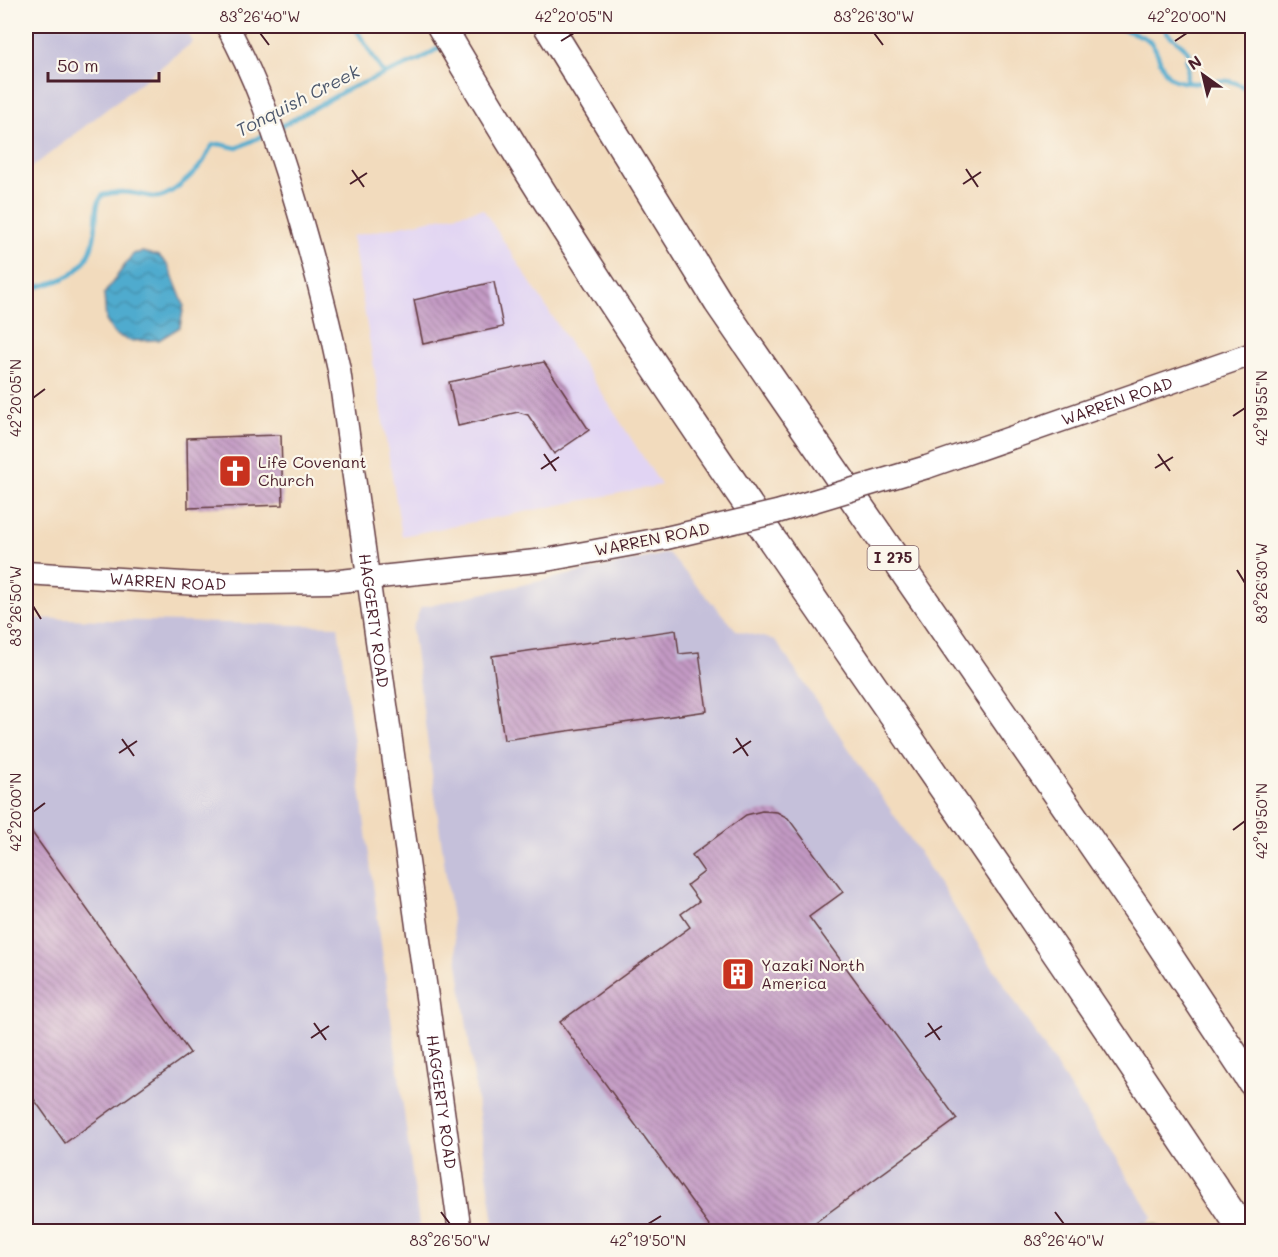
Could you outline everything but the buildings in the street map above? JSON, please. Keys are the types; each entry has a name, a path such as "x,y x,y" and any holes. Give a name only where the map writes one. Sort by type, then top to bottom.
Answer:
{"highway":[{"name":"I 275","path":"548,26 718,302 1146,922 1252,1082"},
{"path":"447,36 590,269 676,401 1108,1026 1244,1232"}],"main road":[{"name":"HAGGERTY ROAD","path":"227,26 252,76 278,141 330,326 370,579 384,700 460,1232"},
{"name":"WARREN ROAD","path":"26,573 198,584 330,582 546,560 666,538 777,512 927,467 1252,354"}],"shaded area":[{"path":"26,26 184,26 193,42 26,172"},
{"path":"483,209 661,485 402,536 352,236"},
{"path":"668,553 737,631 775,640 913,843 1153,1217 1135,1232 495,1231 412,629 421,607"},
{"path":"26,618 338,626 420,1231 26,1232"}],"green space":[{"path":"1141,1223 1157,1225 1166,1231 1134,1231"}],"water":[{"path":"142,252 159,256 168,265 184,305 180,327 159,340 130,341 114,334 106,321 104,294 133,254"}],"waterway":[{"path":"354,26 384,74"},
{"name":"Tonquish Creek","path":"459,35 475,26"},
{"name":"Tonquish Creek","path":"1018,26 1028,28 1046,26"},
{"name":"Tonquish Creek","path":"1112,26 1134,33 1152,43 1169,77 1186,83 1234,82 1252,96"},
{"path":"1163,26 1188,51 1190,56 1186,60 1188,68 1186,81"},
{"name":"Tonquish Creek","path":"278,128 348,89 419,60 442,46"},
{"name":"Tonquish Creek","path":"26,289 67,277 84,262 94,238 97,207 103,195 123,192 160,197 174,190 188,178 203,162 213,145 237,148 268,133"}],"place":[{"name":"Life Covenant Church","path":"235,471"},
{"name":"Yazaki North America","path":"738,974"}]}
